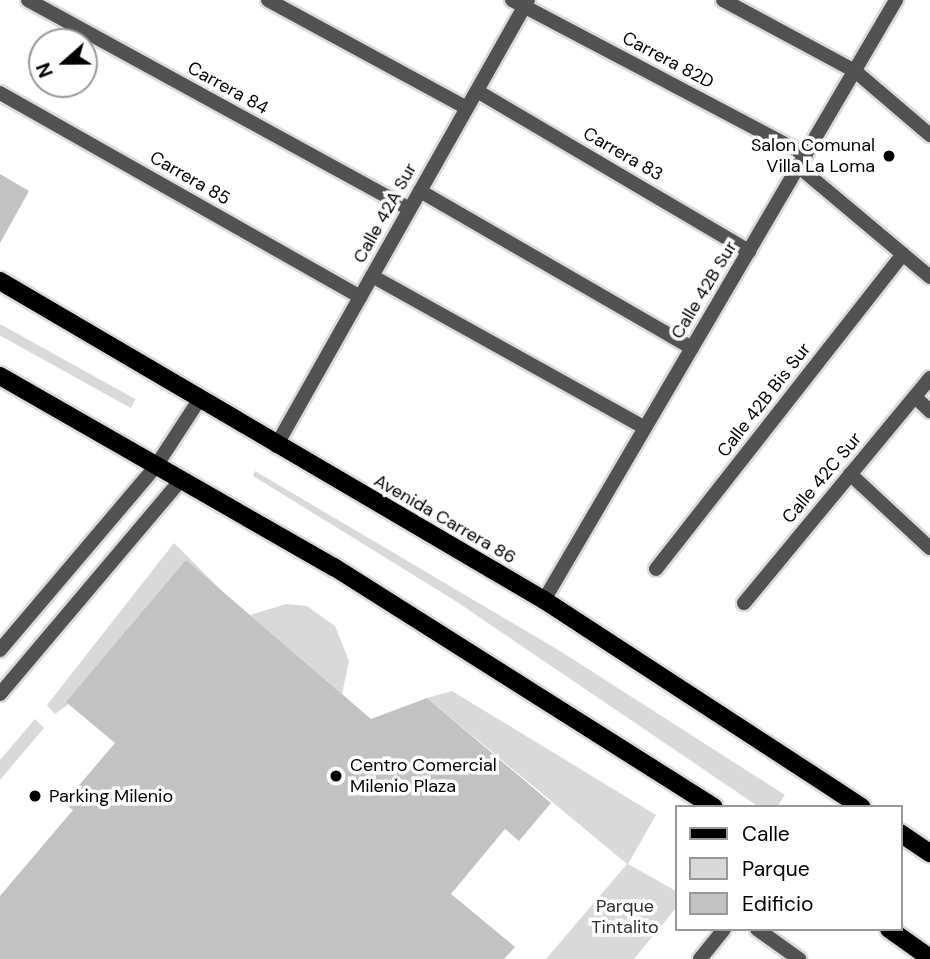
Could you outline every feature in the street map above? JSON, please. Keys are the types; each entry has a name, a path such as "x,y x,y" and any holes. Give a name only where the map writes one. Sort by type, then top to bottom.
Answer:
{"main road":[{"name":"Avenida Carrera 86","path":"0,281 276,446 544,600 858,805"},
{"path":"0,376 334,566 710,805"},
{"path":"902,834 930,853"},
{"path":"892,931 930,958"}],"street":[{"name":"Carrera 84","path":"28,0 410,209"},
{"path":"268,0 467,108"},
{"path":"723,0 855,71 930,135"},
{"name":"Calle 42B Sur","path":"544,600 897,0"},
{"name":"Calle 42A Sur","path":"276,446 477,91 521,2"},
{"name":"Carrera 82D","path":"521,2 802,161 930,277"},
{"name":"Carrera 83","path":"477,91 749,251"},
{"name":"Carrera 85","path":"0,93 360,297"},
{"path":"420,191 692,348"},
{"name":"Calle 42B Bis Sur","path":"656,569 903,254"},
{"path":"372,276 645,428"},
{"name":"Calle 42C Sur","path":"744,603 930,378"},
{"path":"915,397 930,411"},
{"path":"0,650 156,466 199,400"},
{"path":"850,474 930,548"},
{"path":"0,694 181,480"},
{"path":"700,959 722,931"},
{"path":"760,931 799,959"}],"green space":[{"path":"0,324 136,399 131,408 0,335"},
{"path":"255,471 560,651 785,795 778,805 756,805 454,600 253,476"},
{"path":"174,543 223,592 55,714 47,705"},
{"path":"286,604 307,606 335,626 349,661 342,694 250,615"},
{"name":"Parque Tintalito","path":"452,691 656,815 628,864 674,890 674,910 634,959 546,959 627,864 427,698"},
{"path":"35,719 44,728 0,780 0,760"}],"building":[{"path":"0,174 29,191 0,243"},
{"name":"Centro Comercial Milenio Plaza","path":"186,560 371,719 427,698 551,803 519,841 505,829 451,894 515,947 504,959 0,959 0,896 73,810 64,803 115,743 66,702"}],"place":[{"name":"Salon Comunal Villa La Loma","path":"889,156"},
{"name":"Centro Comercial Milenio Plaza","path":"336,776"},
{"name":"Parking Milenio","path":"35,796"}]}
